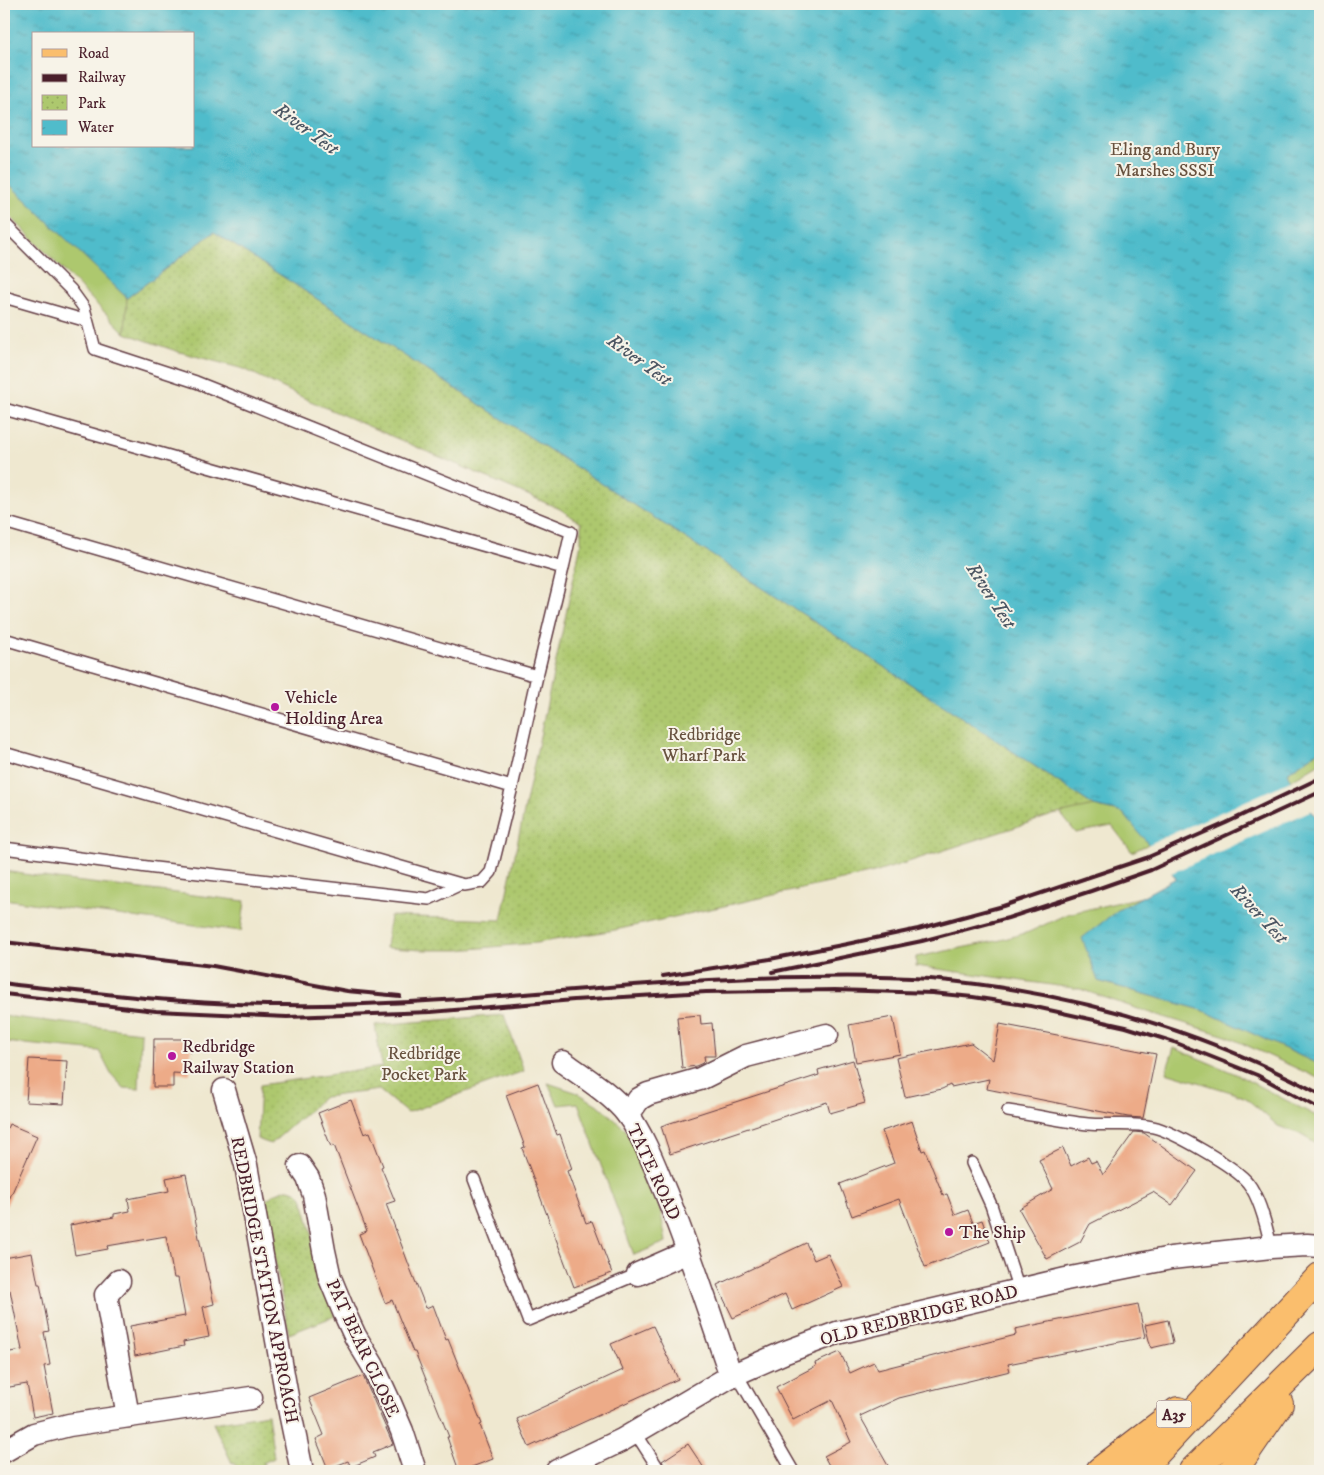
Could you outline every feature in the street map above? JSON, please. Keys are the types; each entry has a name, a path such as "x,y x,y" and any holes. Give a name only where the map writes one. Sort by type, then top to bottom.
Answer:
{"main road":[{"name":"A35","path":"1139,1471 1320,1277"},
{"path":"1193,1471 1317,1349"},
{"path":"1233,1471 1317,1349"},
{"name":"A35","path":"1100,1471 1247,1356"}],"street":[{"path":"628,1115 639,1099 648,1094 700,1079 746,1056 827,1035"},
{"name":"TATE ROAD","path":"563,1062 590,1080 628,1115 648,1151 672,1206 734,1374"},
{"name":"REDBRIDGE STATION APPROACH","path":"224,1090 246,1165 302,1471"},
{"name":"PAT BEAR CLOSE","path":"300,1166 308,1178 314,1195 330,1278 355,1336 373,1366 390,1403 402,1431 415,1471"},
{"name":"OLD REDBRIDGE ROAD","path":"558,1471 635,1432 734,1374 837,1333 1066,1279 1171,1258 1271,1247 1314,1246"},
{"path":"638,1274 688,1252"},
{"path":"119,1281 106,1295 128,1416"},
{"path":"4,1451 34,1434 69,1425 251,1398"}],"lane":[{"path":"4,223 71,290 84,308 95,349 196,382 571,532 491,872 482,882 460,884 4,753"},
{"path":"4,296 87,321"},
{"path":"4,408 563,568"},
{"path":"4,522 537,676"},
{"path":"4,639 512,787"},
{"path":"4,848 155,868 429,899 460,884"},
{"path":"1008,1111 1089,1124 1126,1124 1153,1127 1172,1133 1236,1172 1248,1183 1264,1217 1271,1247"},
{"path":"972,1163 991,1205 1019,1290"},
{"path":"474,1178 528,1320 638,1274"},
{"path":"734,1374 794,1471"},
{"path":"635,1432 660,1471"}],"green space":[{"path":"4,179 127,298 125,333 4,210"},
{"name":"Redbridge Wharf Park","path":"214,232 972,724 1094,806 1053,815 874,873 615,930 536,943 459,950 386,948 390,916 501,920 581,543 581,523 560,509 308,400 244,369 176,351 125,333 127,298"},
{"path":"1320,750 1320,763 1290,781 1287,773"},
{"path":"1046,805 1094,806 1123,813 1149,844 1132,852 1112,826 1076,833 1060,813"},
{"path":"4,871 245,901 241,931 4,899"},
{"path":"1142,897 1118,910 1098,981 1202,1010 1320,1065 1320,1079 1226,1036 1080,989 916,966 916,957 1001,940 1029,932 1067,914"},
{"name":"Redbridge Pocket Park","path":"504,1015 524,1071 407,1113 379,1090 324,1097 271,1144 257,1139 260,1085 382,1067 375,1025"},
{"path":"4,1016 141,1032 139,1089 124,1088 111,1074 99,1051 4,1042"},
{"path":"1174,1048 1236,1074 1320,1118 1320,1146 1298,1133 1278,1126 1246,1098 1166,1072"},
{"path":"548,1083 578,1093 601,1107 625,1129 644,1168 660,1208 666,1242 634,1255 578,1103 558,1105"},
{"path":"286,1189 295,1191 302,1197 335,1316 289,1334 264,1202 274,1194"},
{"path":"268,1414 274,1458 263,1463 265,1469 238,1471 234,1462 232,1463 213,1423"}],"water":[{"name":"River Test","path":"4,4 1320,4 1320,750 1287,773 1300,801 1320,819 1320,1065 1202,1010 1098,981 1082,938 1118,910 1176,878 1123,813 1094,806 972,724 214,232 127,298 4,179"}],"pier":[{"path":"1293,780 1302,799 1313,810 1169,874 1147,845"}],"building":[{"path":"700,1015 701,1024 712,1023 715,1056 704,1056 705,1062 696,1066 682,1068 677,1017"},
{"path":"893,1017 900,1054 856,1062 849,1025"},
{"path":"1000,1024 1156,1054 1143,1118 1128,1117 987,1089 989,1079 951,1087 950,1085 942,1089 905,1097 896,1058 971,1043 993,1060"},
{"name":"Redbridge Railway Station","path":"154,1039 191,1039 190,1074 173,1073 173,1087 153,1087"},
{"path":"29,1059 67,1061 64,1104 26,1102"},
{"path":"853,1060 865,1103 830,1113 827,1102 670,1154 661,1126 819,1075 818,1070"},
{"path":"538,1083 557,1135 560,1134 572,1169 567,1171 586,1223 592,1221 612,1273 574,1287 522,1148 525,1147 506,1095"},
{"path":"351,1100 364,1134 370,1132 383,1166 381,1167 395,1201 386,1204 412,1273 426,1308 433,1305 446,1340 448,1339 482,1424 480,1425 493,1459 461,1471 459,1471 447,1437 449,1437 415,1352 413,1352 392,1300 385,1303 359,1234 367,1231 334,1145 331,1147 318,1113"},
{"path":"912,1121 922,1151 925,1150 943,1195 947,1194 955,1215 968,1210 973,1223 982,1220 990,1242 925,1267 899,1199 852,1216 840,1184 894,1163 882,1131"},
{"path":"9,1124 37,1136 4,1211 4,1135"},
{"path":"1134,1132 1144,1133 1197,1171 1172,1205 1153,1192 1090,1224 1080,1242 1047,1259 1019,1209 1053,1189 1039,1160 1063,1148 1071,1166 1088,1157 1091,1163 1096,1161 1103,1175"},
{"path":"186,1174 214,1304 203,1307 209,1337 183,1342 184,1346 135,1356 130,1326 185,1316 178,1278 174,1278 166,1236 107,1246 108,1249 75,1255 70,1225 114,1217 114,1214 130,1211 128,1199 169,1191 166,1178"},
{"path":"806,1243 814,1260 828,1254 843,1287 792,1310 785,1294 733,1318 717,1285"},
{"path":"32,1253 49,1331 44,1332 50,1365 44,1366 53,1413 33,1417 27,1384 4,1388 4,1353 22,1350 10,1290 4,1291 4,1258"},
{"path":"1138,1304 1145,1337 1008,1364 1010,1371 899,1398 860,1416 891,1471 832,1471 824,1456 851,1442 832,1400 793,1420 776,1387 816,1366 815,1363 840,1352 850,1373 874,1362 878,1370 1016,1335 1015,1329"},
{"path":"1168,1320 1173,1343 1151,1348 1145,1325"},
{"path":"653,1326 678,1379 529,1447 517,1419 623,1370 611,1344"},
{"path":"363,1376 393,1444 373,1452 375,1457 351,1467 348,1461 328,1469 316,1439 324,1435 309,1398"},
{"path":"688,1444 706,1471 667,1471 662,1461"}],"railway":[{"path":"663,976 770,959 847,944 918,929 1003,906 1146,858 1226,823 1320,778"},
{"path":"772,972 922,941 1008,918 1091,891 1151,870 1320,792"},
{"path":"4,942 213,966 347,991 400,996"},
{"path":"4,983 191,1002 310,1005 437,1001 723,979 850,976 930,979 1032,993 1082,1003 1131,1016 1227,1050 1320,1094"},
{"path":"4,994 156,1011 287,1017 431,1012 574,1000 706,992 835,990 932,993 1031,1006 1126,1027 1174,1042 1257,1075 1320,1109"}],"place":[{"name":"Vehicle Holding Area","path":"275,707"},
{"name":"Redbridge Railway Station","path":"172,1056"},
{"name":"The Ship","path":"949,1232"}],"park label":[{"name":"Eling and Bury Marshes SSSI","path":"1165,159"}]}
